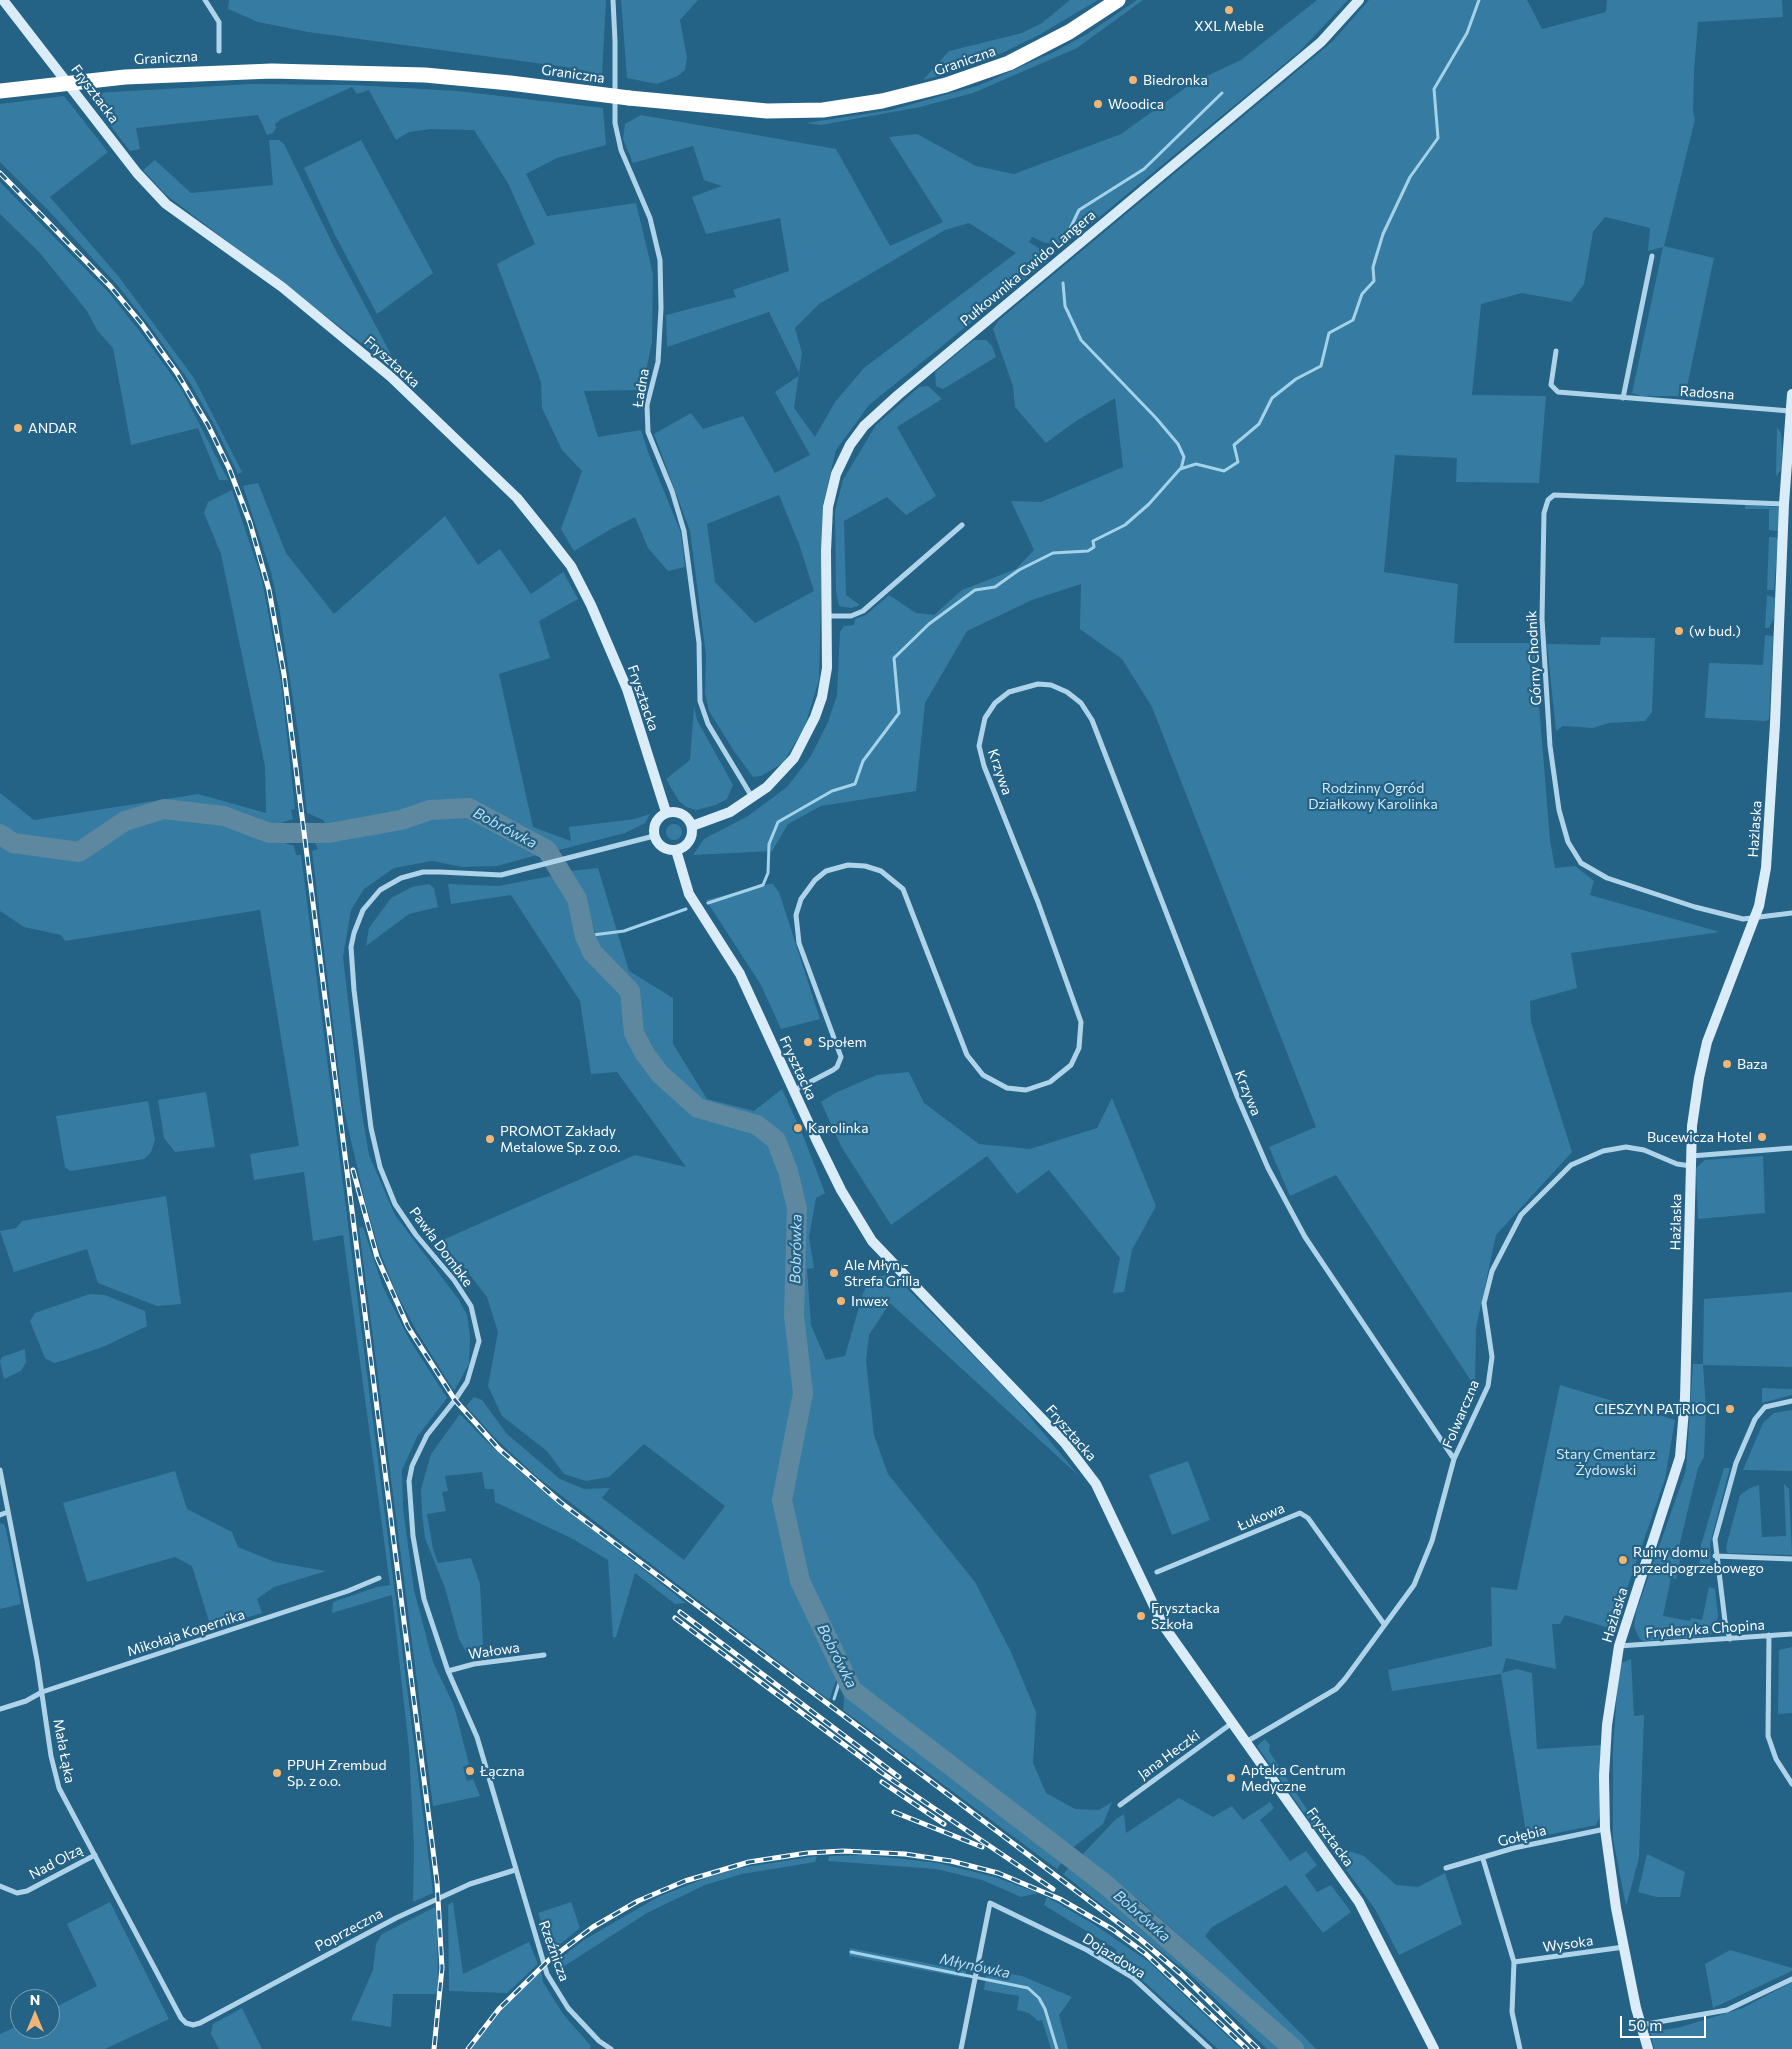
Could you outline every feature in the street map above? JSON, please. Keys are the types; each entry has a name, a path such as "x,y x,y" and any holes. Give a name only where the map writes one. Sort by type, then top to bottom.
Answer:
{"highway":[{"name":"Graniczna","path":"0,91 156,75 318,71 450,77 630,98 767,111 823,110 882,101 946,86 1009,63 1069,32 1118,0"}],"street":[{"name":"Frysztacka","path":"3,0 137,173 166,204 282,287 384,371 517,498 571,566 591,605 627,689 666,812"},
{"path":"205,0 219,22 219,51"},
{"name":"Ładna","path":"613,0 615,123 620,150 650,218 660,260 661,308 658,362 647,405 648,432 672,491 684,531 699,643 700,701 708,724 752,798"},
{"name":"Pułkownika Gwido Langera","path":"692,826 730,812 752,798 779,775 794,758 815,717 822,697 828,668 826,524 832,488 850,445 864,426 898,395 1321,42 1358,0"},
{"path":"1623,398 1652,256"},
{"name":"Radosna","path":"1556,351 1550,385 1558,392 1790,411"},
{"name":"Hażlaska","path":"1648,2049 1640,2026 1624,1947 1605,1829 1604,1776 1607,1725 1620,1646 1680,1457 1685,1398 1692,1126 1707,1042 1755,918 1763,890 1768,845 1787,541 1784,504 1792,394"},
{"name":"Górny Chodnik","path":"1755,918 1744,919 1695,908 1607,878 1588,868 1572,850 1559,810 1550,746 1542,619 1544,513 1548,500 1554,495 1784,504"},
{"path":"827,616 851,616 863,611 962,525"},
{"name":"Krzywa","path":"793,1091 833,1070 840,1062 841,1054 799,942 796,914 800,899 815,880 826,871 848,865 865,866 882,871 903,889 968,1055 983,1075 1006,1088 1026,1090 1050,1082 1071,1065 1079,1048 1081,1022 1038,902 984,766 979,746 985,718 995,704 1009,692 1038,684 1050,685 1067,692 1081,704 1092,720 1234,1086 1268,1168 1305,1237 1454,1459"},
{"path":"666,812 679,812 685,815 692,826 690,839 682,848 676,850 660,846 653,831 656,820 666,812"},
{"name":"Pawła Dombke","path":"448,1671 433,1631 417,1566 409,1481 415,1458 427,1435 467,1382 479,1341 471,1306 454,1280 416,1235 395,1204 380,1167 371,1128 354,990 351,946 354,933 364,910 380,890 401,878 423,872 489,876 531,868 654,836"},
{"name":"Frysztacka","path":"676,850 689,894 740,974 793,1091 841,1190 872,1241 1064,1442 1096,1484 1163,1625 1359,1902 1434,2049"},
{"path":"1755,918 1792,913"},
{"name":"Folwarczna","path":"1245,1742 1336,1688 1346,1679 1414,1585 1421,1571 1454,1459 1488,1386 1492,1357 1484,1303 1492,1271 1521,1215 1571,1165 1603,1151 1626,1148 1644,1150 1677,1164 1792,1148"},
{"path":"1730,1639 1715,1556 1715,1539 1736,1463 1755,1419 1765,1407 1792,1401"},
{"name":"Mała Łąka","path":"0,1470 42,1692 51,1756 59,1788 181,2018 193,2025 200,2023"},
{"path":"0,1515 8,1512"},
{"name":"Łukowa","path":"1157,1572 1300,1513 1308,1518 1384,1624"},
{"path":"1715,1556 1792,1559"},
{"name":"Mikołaja Kopernika","path":"0,1708 26,1701 42,1692 348,1591 379,1578"},
{"name":"Fryderyka Chopina","path":"1620,1646 1792,1634"},
{"path":"1769,1635 1768,1736 1776,1759 1792,1784"},
{"name":"Wałowa","path":"448,1671 474,1664 544,1655"},
{"path":"448,1671 477,1737 515,1870"},
{"name":"Jana Heczki","path":"1120,1805 1232,1724"},
{"name":"Gołębia","path":"1446,1868 1514,1848 1605,1829"},
{"name":"Nad Olzą","path":"0,1886 17,1893 27,1891 95,1854"},
{"path":"1483,1858 1514,1962 1512,2012 1520,2049"},
{"name":"Poprzeczna","path":"200,2023 384,1924 470,1884 515,1870"},
{"name":"Rzeźnicza","path":"515,1870 544,1965 553,1985 568,2008 599,2041 611,2049"},
{"name":"Dojazdowa","path":"962,2049 990,1903 1087,1950 1132,1977 1210,2049"},
{"name":"Wysoka","path":"1514,1962 1624,1947"},
{"path":"1640,2026 1716,2014 1752,2000 1792,1979"}],"green space":[{"path":"229,0 606,0 602,75 573,68 308,32 258,22 228,9"},
{"path":"621,0 698,0 680,20 687,58 685,70 678,76 657,84 627,78"},
{"path":"1070,0 1098,0 1039,35 1004,52 956,71 923,80 949,51 1022,33 1042,23"},
{"path":"1137,0 1143,0 1077,48 973,93 920,107 821,125 806,123 891,110 980,85 1056,51 1087,34"},
{"path":"1317,0 1348,0 1300,51 1068,243 1045,243 1032,237 1029,242 1045,252 1046,262 869,405 836,450 823,504 819,680 805,726 783,763 761,776 753,777 709,711 705,693 706,655 690,531 654,434 691,413 703,429 743,416 775,473 810,455 775,392 799,376 794,408 815,437 835,402 864,368 1016,253 969,223 945,230 819,304 795,328 802,353 799,373 769,312 667,347 666,315 736,297 733,290 789,271 780,218 706,234 692,197 722,186 704,180 693,146 633,163 623,139 625,124 641,115 836,149 890,246 943,222 889,137 917,134 976,166 1014,174 1121,134 1192,83 1241,60","holes":["779,495 799,544 814,591 755,623 715,582 707,524"]},
{"name":"Rodzinny Ogród Działkowy Karolinka","path":"1369,0 1527,0 1542,29 1606,12 1607,0 1782,0 1783,17 1698,22 1694,71 1693,111 1695,119 1664,246 1714,258 1685,396 1641,396 1632,393 1663,247 1648,251 1650,228 1605,217 1593,232 1584,284 1571,302 1522,293 1481,304 1472,395 1546,396 1539,483 1456,482 1457,458 1395,455 1384,572 1458,584 1454,643 1534,643 1550,840 1555,868 1575,866 1594,881 1590,895 1720,932 1571,953 1577,988 1530,1001 1531,1022 1572,1152 1496,1235 1476,1328 1475,1387 1336,1175 1290,1196 1269,1147 1316,1127 1152,707 1122,659 1080,629 1081,584 1032,600 967,631 925,703 916,791 821,806 788,824 772,851 693,855 704,839 748,816 787,787 811,756 828,722 837,695 840,632 844,626 854,625 855,619 866,615 889,595 916,613 934,615 962,590 1016,569 1034,550 1011,501 1041,502 1123,467 1115,398 1076,421 1046,443 1015,407 1013,386 993,329 999,320 1332,42"},
{"path":"251,84 353,85 457,91 603,108 606,145 557,158 526,174 547,216 636,203 653,274 652,342 642,390 584,391 598,437 641,430 681,533 685,567 668,571 648,548 635,517 574,551 561,529 582,471 562,450 542,408 541,382 497,264 535,244 508,183 474,130 431,129 409,132 396,140 369,90 357,94 352,87 281,119 275,124 276,128 273,133 267,135 258,115 136,128 140,149 130,151 106,120 113,114 96,93"},
{"path":"64,96 108,152 50,197 119,277 194,378 242,472 238,474 215,426 189,381 149,325 118,286 48,210 0,162 0,104"},
{"path":"269,140 279,140 284,144 334,247 395,362 390,365 165,194 143,170 155,160 191,193 273,185"},
{"path":"361,140 433,273 377,314 335,235 304,168"},
{"path":"0,182 110,294 141,333 181,388 228,480 219,480 198,428 131,445 113,348 97,330 87,311 39,252 0,214"},
{"path":"974,340 986,340 992,346 996,357 943,389 936,386 935,372"},
{"path":"928,386 942,399 897,427 936,496 906,515 887,497 844,521 846,595 860,605 851,608 839,606 836,591 835,511 843,480 876,425 919,387"},
{"path":"1777,427 1781,433 1782,450 1781,470 1776,476"},
{"path":"258,483 286,553 334,614 445,516 478,565 500,549 531,594 563,572 578,599 539,621 550,658 499,674 533,827 571,841 569,827 635,819 650,814 645,823 625,833 559,850 473,802 444,801 401,814 335,827 327,826 323,820 307,813 299,739 280,613 271,572 243,486"},
{"path":"232,490 262,580 281,682 295,809 291,810 293,819 278,824 279,841 294,846 296,855 301,855 433,1893 413,1902 414,1848 409,1749 392,1595 332,1613 333,1602 377,1587 390,1585 343,1235 313,1241 304,1172 254,1180 250,1154 299,1146 260,910 65,941 61,935 24,927 0,911 0,793 34,820 198,794 266,813 265,766 221,554 204,513 208,502"},
{"path":"1745,505 1778,507 1780,510 1778,531 1769,530 1769,509 1745,509"},
{"path":"1769,537 1776,537 1778,540 1774,590 1767,590"},
{"path":"1767,595 1775,598 1774,618 1769,628 1765,628"},
{"path":"1765,635 1773,636 1769,719 1766,721 1705,718 1709,663 1763,665"},
{"path":"1601,637 1655,638 1652,712 1645,721 1609,723 1593,728 1563,726 1556,731 1547,644 1600,645"},
{"path":"694,706 697,720 733,785 727,799 716,805 696,810 686,807 679,801 666,779 690,760"},
{"path":"459,815 490,826 541,854 497,866 463,867 432,861 394,868 364,889 351,910 343,957 360,1102 369,1155 395,1215 459,1300 467,1315 470,1336 469,1364 454,1391 416,1330 395,1290 378,1247 365,1201 343,1106 312,851 318,849 315,843 347,840 406,824"},
{"path":"671,824 677,824 682,829 680,838 671,840 666,835 666,829"},
{"path":"598,868 629,971 673,998 673,1044 707,1099 754,1111 782,1089 804,1138 825,1193 816,1198 809,1237 814,1268 807,1269 811,1325 826,1360 845,1356 863,1293 872,1277 894,1275 1011,1394 1079,1476 890,1303 869,1335 866,1361 874,1435 888,1474 975,1582 1011,1652 1036,1712 1033,1763 1046,1793 1075,1809 1099,1810 1112,1802 1103,1824 1070,1850 853,1685 822,1618 802,1564 789,1516 787,1496 809,1396 809,1364 801,1314 807,1207 796,1175 777,1137 757,1119 696,1099 661,1068 638,1028 640,992 626,985 600,951 587,903 571,871"},
{"path":"556,875 571,905 586,954 622,993 636,1052 665,1086 699,1118 746,1128 771,1143 785,1181 791,1213 788,1292 797,1396 777,1502 796,1589 838,1676 829,1700 537,1477 494,1437 466,1406 474,1397 482,1400 507,1434 560,1479 584,1489 610,1488 602,1498 684,1560 725,1506 644,1444 609,1477 586,1481 564,1474 547,1451 502,1416 488,1386 498,1332 487,1297 463,1266 438,1242 635,1155 686,1167 617,1072 591,1074 580,1001 511,895 451,904 448,884 499,886"},
{"path":"429,884 434,888 438,907 409,914 366,946 369,928 391,898 412,887"},
{"path":"773,884 779,892 820,1019 781,1029 761,985 706,900"},
{"path":"909,1072 924,1103 979,1144 1030,1149 1097,1128 1112,1098 1156,1206 1132,1250 1124,1292 1113,1293 1120,1258 1049,1170 1017,1194 987,1156 891,1225 841,1146 821,1102 835,1093 877,1075"},
{"path":"206,1092 215,1147 175,1152 164,1138 158,1100"},
{"path":"148,1101 155,1140 151,1152 144,1159 70,1171 65,1167 56,1116"},
{"path":"1763,1156 1765,1213 1698,1219 1696,1168 1705,1160"},
{"path":"166,1196 181,1304 157,1306 98,1283 87,1249 14,1272 0,1231 16,1228 22,1221"},
{"path":"363,1227 383,1287 409,1339 447,1398 417,1437 402,1470 403,1508 414,1590 433,1662 454,1706 469,1764 463,1767 467,1781 473,1779 480,1796 433,1806 359,1228"},
{"path":"1792,1292 1792,1367 1703,1365 1706,1409 1704,1457 1698,1468 1677,1555 1681,1556 1676,1579 1671,1578 1663,1616 1690,1621 1691,1618 1702,1620 1709,1587 1715,1589 1718,1616 1715,1630 1710,1636 1643,1641 1639,1638 1634,1626 1636,1612 1686,1470 1693,1364 1703,1364 1704,1299"},
{"path":"90,1294 105,1295 145,1311 147,1326 105,1346 65,1360 54,1363 45,1358 30,1321 35,1313"},
{"path":"25,1349 26,1362 21,1371 4,1379 0,1361 2,1357"},
{"name":"Stary Cmentarz Żydowski","path":"1560,1385 1675,1420 1665,1479 1613,1629 1565,1615 1560,1624 1552,1624 1556,1669 1506,1658 1502,1673 1517,1669 1532,1673 1537,1749 1602,1745 1599,1818 1596,1825 1527,1839 1501,1674 1392,1691 1388,1670 1492,1646 1491,1587 1517,1590"},
{"path":"1762,1388 1792,1389 1792,1395 1762,1403"},
{"path":"1792,1410 1792,1471 1743,1470 1763,1423 1774,1413"},
{"path":"460,1414 488,1443 532,1482 686,1603 675,1604 635,1573 616,1637 613,1638 608,1560 573,1539 495,1502 494,1489 485,1489 482,1472 445,1476 448,1491 442,1492 446,1511 427,1514 433,1549 438,1563 471,1558 480,1584 483,1644 474,1656 466,1652 459,1639 445,1588 425,1538 421,1489 431,1454"},
{"path":"1188,1461 1210,1520 1172,1535 1149,1475"},
{"path":"1724,1468 1730,1468 1710,1544 1711,1574 1699,1572 1701,1545"},
{"path":"175,1471 187,1509 232,1532 238,1547 275,1562 326,1571 274,1587 257,1599 262,1613 211,1628 192,1566 175,1557 87,1582 63,1503"},
{"path":"1784,1484 1789,1489 1792,1555 1727,1553 1726,1547 1740,1495 1750,1488 1759,1485 1762,1537 1786,1536"},
{"path":"0,1523 5,1525 21,1604 0,1609"},
{"path":"1792,1647 1792,1713 1778,1714 1779,1650"},
{"path":"1631,1659 1634,1716 1644,1715 1639,1858 1626,1906 1613,1839 1613,1747 1619,1664"},
{"path":"845,1685 857,1705 1063,1861 1057,1869 843,1710"},
{"path":"1265,1739 1270,1745 1269,1751 1308,1811 1313,1812 1326,1839 1325,1843 1257,1746"},
{"path":"1179,1798 1213,1817 1232,1806 1243,1820 1270,1802 1274,1808 1260,1820 1290,1861 1306,1851 1317,1865 1305,1875 1317,1892 1331,1885 1351,1912 1323,1933 1286,1885 1212,1927 1205,1936 1316,2049 1298,2049 1215,1967 1143,1903 1081,1856 1116,1819 1124,1814 1126,1833"},
{"path":"1341,1848 1364,1856 1396,1885 1418,1887 1445,1873 1462,1924 1399,1955 1375,1909 1339,1860"},
{"path":"1647,1854 1685,1872 1680,1897 1657,1897 1638,1892"},
{"path":"867,1855 938,1863 995,1877 1038,1893 1021,1897 982,1880 936,1869 828,1861 829,1856"},
{"path":"817,1856 815,1862 742,1874 705,1885 647,1913 555,1972 553,1964 584,1940 658,1897 703,1879 739,1868"},
{"path":"1071,1866 1104,1889 1159,1934 1286,2049 1267,2049 1187,1972 1063,1874"},
{"path":"1047,1897 1095,1925 1149,1962 1241,2049 1218,2049 1141,1979 1113,1958 1117,1950 1044,1905"},
{"path":"110,1902 169,2019 105,2049 0,2049 0,2034 10,2030 10,2039 60,2039 60,2005 97,1986 67,1924"},
{"path":"453,1902 463,1974 529,1942 538,1964 507,1993 449,1991 448,1905"},
{"path":"571,1902 580,1928 549,1953 548,1939 538,1913"},
{"path":"437,1906 438,1994 393,1994 391,2027 351,2020 373,1970 376,1944 382,1934"},
{"path":"850,1948 966,1971 965,1978 849,1956"},
{"path":"1730,1950 1792,1968 1792,1971 1713,2008 1705,1964"},
{"path":"987,1970 1022,1976 1072,1997 1059,2015 1068,2049 1051,2049 1042,2020 1038,2021 1029,2013 1017,2010 1019,1996 984,1990"},
{"path":"541,1971 543,1982 563,2014 591,2046 590,2049 471,2049 511,1999"},
{"path":"1792,1982 1792,2049 1654,2049 1650,2032 1681,2027 1743,2008"},
{"path":"242,2008 262,2049 219,2049 211,2034 213,2024"}],"waterway":[{"path":"708,903 763,885 768,873 769,844 778,822 832,791 855,784 863,761 899,713 894,658 929,624 975,590 995,587 1019,570 1053,553 1088,551 1094,547 1093,541 1125,525 1149,504 1180,469 1196,464 1224,471 1238,462 1234,445 1259,424 1272,398 1296,379 1321,366 1329,333 1353,320 1362,294 1374,281 1373,267 1383,234 1410,177 1438,138 1434,89 1467,33 1479,0"},
{"path":"1066,237 1079,210 1144,169 1222,93"},
{"path":"1063,283 1065,306 1081,340 1156,418 1178,444 1184,457 1181,469"},
{"name":"Bobrówka","path":"0,834 13,843 79,852 125,821 164,809 224,816 269,833 329,833 401,820 430,810 469,808 547,850 577,899 585,936 592,952 630,991 634,1033 645,1054 660,1074 698,1108 757,1125 776,1140 788,1171 797,1208 794,1315 803,1393 782,1500 800,1581 852,1690 1105,1884 1294,2049"},
{"path":"585,936 624,931 686,909"},
{"name":"Młynówka","path":"834,1699 843,1671"},
{"name":"Młynówka","path":"851,1952 1028,1988 1039,1998 1045,2009 1057,2049"}],"railway":[{"path":"0,173 111,287 141,323 177,373 208,425 229,468 250,523 269,590 284,674 437,1882 442,1968 434,2049"},
{"path":"353,1170 377,1257 408,1327 455,1400 499,1449 560,1502 1140,1939 1181,1974 1258,2049"},
{"path":"680,1612 899,1777"},
{"path":"675,1618 882,1773 1053,1889"},
{"path":"882,1782 944,1824"},
{"path":"894,1812 982,1847"},
{"path":"468,2049 499,2009 549,1960 593,1927 638,1901 685,1881 749,1862 807,1853 843,1851 905,1854 951,1861 998,1873 1060,1899 1112,1929 1146,1954 1247,2049"}],"place":[{"name":"XXL Meble","path":"1229,10"},
{"name":"Biedronka","path":"1133,80"},
{"name":"Woodica","path":"1098,104"},
{"name":"ANDAR","path":"18,428"},
{"name":"(w bud.)","path":"1679,631"},
{"name":"Społem","path":"808,1042"},
{"name":"Baza","path":"1727,1064"},
{"name":"Karolinka","path":"798,1128"},
{"name":"Bucewicza Hotel","path":"1762,1137"},
{"name":"PROMOT Zakłady Metalowe Sp. z o.o.","path":"490,1139"},
{"name":"Ale Młyn - Strefa Grilla","path":"834,1273"},
{"name":"Inwex","path":"841,1301"},
{"name":"CIESZYN PATRIOCI","path":"1730,1409"},
{"name":"Ruiny domu przedpogrzebowego","path":"1623,1560"},
{"name":"Frysztacka Szkoła","path":"1141,1616"},
{"name":"Łączna","path":"470,1771"},
{"name":"PPUH Zrembud Sp. z o.o.","path":"277,1773"},
{"name":"Apteka Centrum Medyczne","path":"1231,1778"}]}
